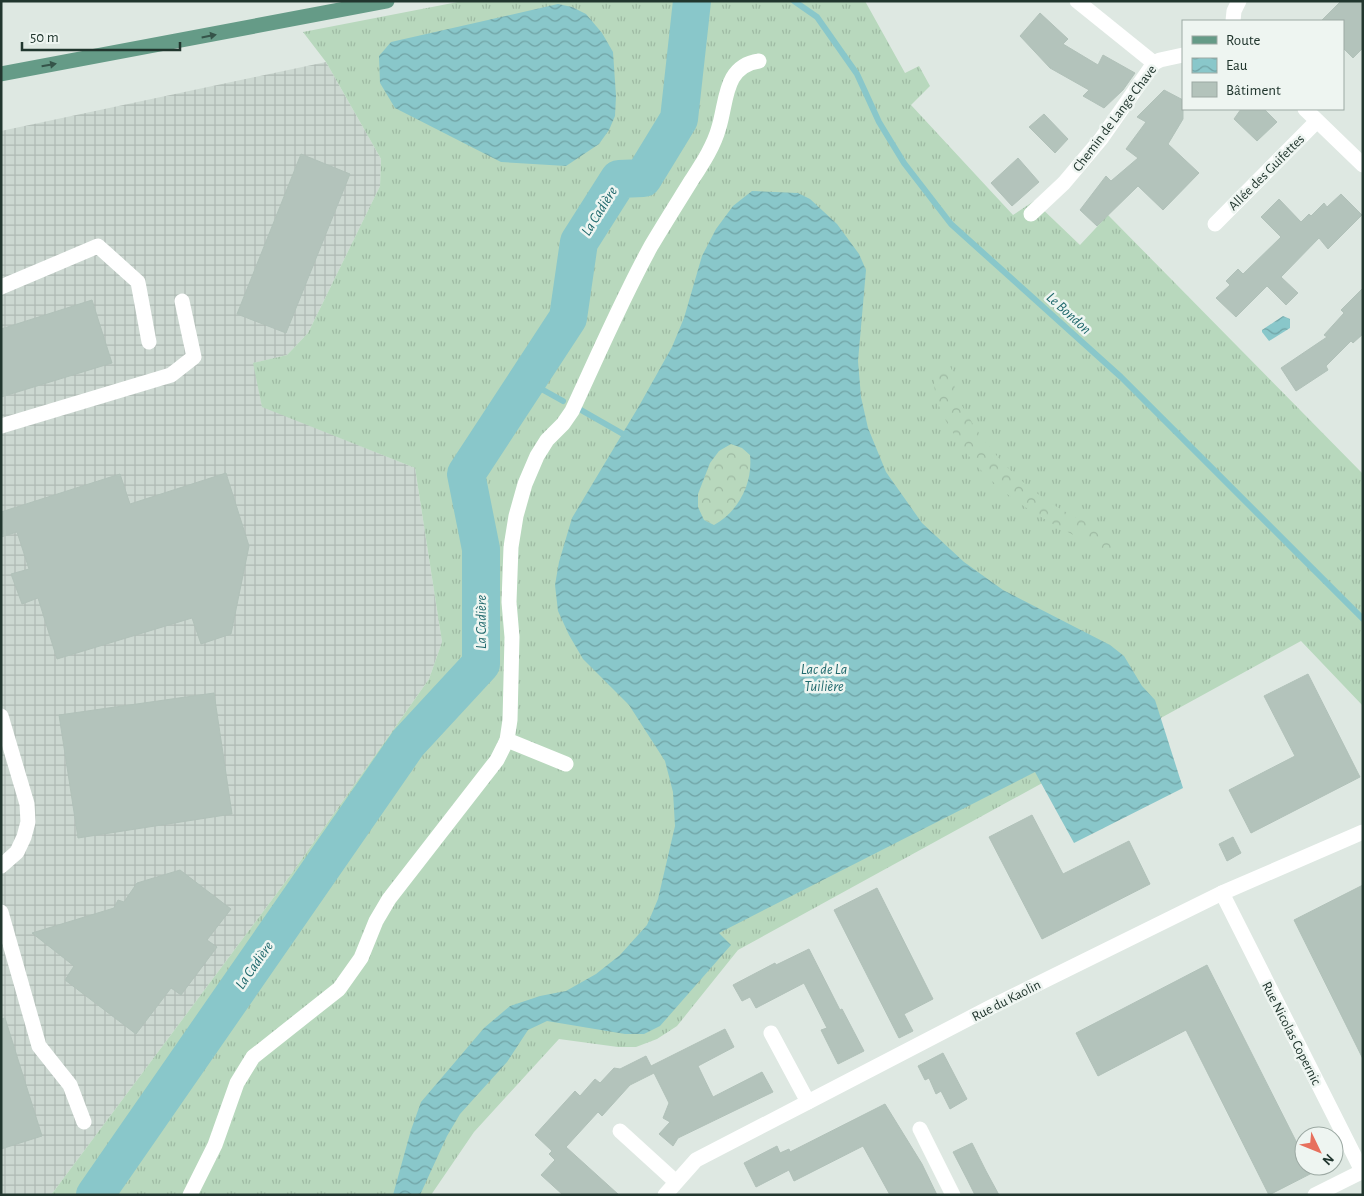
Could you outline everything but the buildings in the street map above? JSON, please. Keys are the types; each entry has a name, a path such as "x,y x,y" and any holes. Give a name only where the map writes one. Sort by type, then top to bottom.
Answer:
{"main road":[{"path":"1,74 387,1"}],"street":[{"path":"1077,1 1154,63"},
{"path":"1233,20 1234,11 1239,1"},
{"name":"Chemin de Lange Chave","path":"1031,214 1064,182 1100,139 1154,63 1182,55"},
{"path":"190,1195 215,1145 237,1083 253,1057 339,989 361,958 376,921 389,899 497,760 507,740 510,720 512,688 512,637 509,602 511,547 516,516 525,484 537,456 547,440 563,424 572,410 651,246 705,159 719,128 725,95 732,78 749,62 759,61"},
{"path":"1306,110 1363,165"},
{"name":"Allée des Guifettes","path":"1215,224 1317,120"},
{"path":"1,287 98,246 138,282 150,342"},
{"path":"1,426 171,375 194,358 182,301"},
{"path":"1,716 27,804 28,822 17,852 1,866"},
{"path":"507,740 566,764"},
{"name":"Rue du Kaolin","path":"665,1195 696,1160 991,1007 1222,893 1363,832"},
{"name":"Rue Nicolas Copernic","path":"1222,893 1362,1172"},
{"path":"1,912 39,1046 70,1085 84,1122"},
{"path":"771,1033 808,1102"},
{"path":"920,1129 947,1193"},
{"path":"620,1131 676,1182"},
{"path":"1315,1195 1362,1172"}],"shaded area":[{"path":"326,62 381,159 380,186 308,333 287,355 254,363 262,406 415,468 442,642 429,679 292,873 51,1195 1,1195 1,131"}],"green space":[{"path":"463,1 865,1 905,73 919,66 930,86 911,105 1013,215 1034,201 1080,245 1108,215 1363,474 1363,706 1301,641 738,950 677,1026 657,1039 636,1047 618,1047 559,1039 474,1132 431,1195 51,1195 292,873 429,679 442,642 415,468 262,407 253,363 287,355 308,333 380,186 381,159 326,62 303,32"},
{"path":"946,361 953,372 956,391 964,410 1000,460 1026,485 1055,506 1080,520 1110,530 1112,537 1111,554 1066,531 1024,506 986,476 955,436 939,406 934,382 937,372"},
{"path":"731,444 742,448 750,455 749,476 747,486 737,504 724,519 715,525 704,520 698,507 698,494 710,463 719,451"}],"water":[{"path":"558,4 572,7 586,14 602,33 613,52 616,96 615,116 609,130 599,144 566,166 501,162 395,108 380,83 379,56 391,42"},
{"name":"Lac de La Tuilière","path":"752,191 798,193 810,199 837,224 859,254 866,270 858,361 861,397 868,428 886,472 922,523 964,562 1003,590 1110,645 1124,656 1142,686 1155,700 1183,788 1074,843 1035,772 719,933 731,945 660,1026 644,1034 625,1034 547,1021 528,1030 507,1062 460,1114 447,1136 420,1195 393,1195 411,1130 421,1102 484,1028 510,1006 540,996 566,991 596,974 620,955 647,925 658,899 675,826 673,792 665,761 629,705 583,659 558,611 555,585 559,562 572,518 672,347 684,318 702,256 716,229 733,206","holes":["731,444 742,448 750,455 747,486 731,512 714,525 704,520 698,507 698,494 710,463 719,451"]},
{"path":"1283,316 1290,319 1290,328 1269,341 1262,330"}],"waterway":[{"name":"La Cadière","path":"95,1195 408,743 481,664 481,549 466,474 568,318 579,242 619,179 643,178 679,119 692,1"},
{"name":"Le Bondon","path":"794,1 817,17 857,74 879,122 904,163 951,224 1121,377 1363,619"},
{"path":"527,381 563,401"},
{"path":"581,410 630,438"}]}
